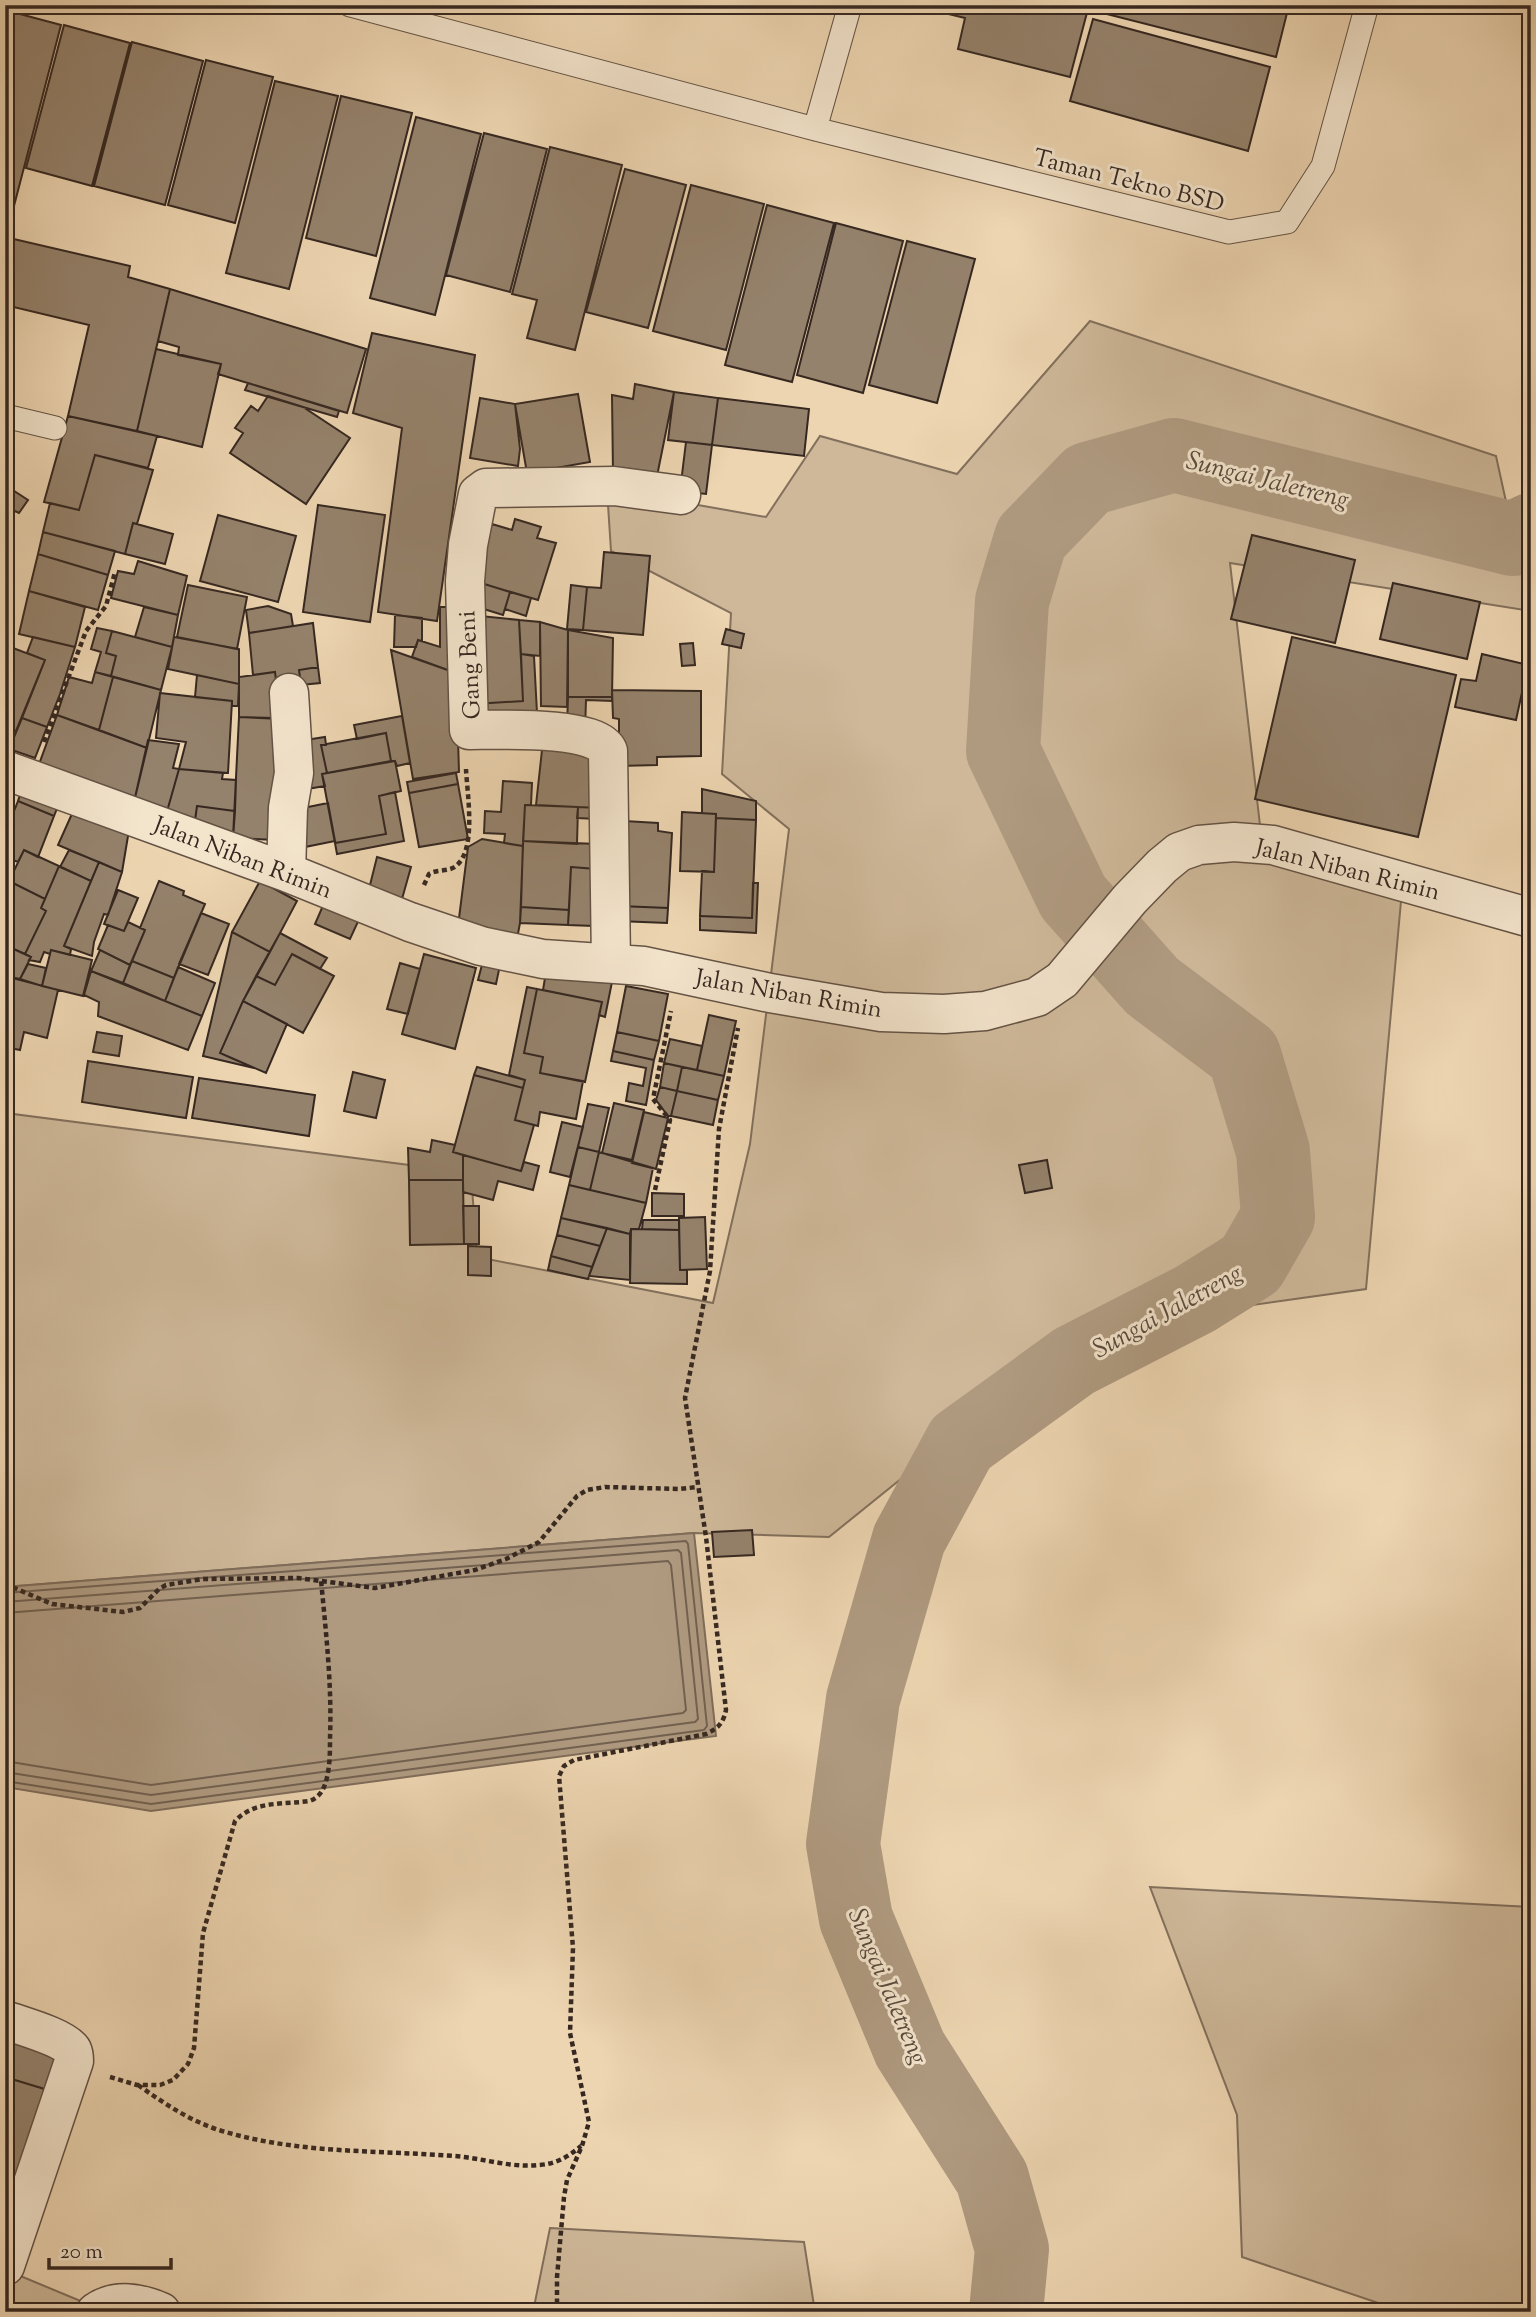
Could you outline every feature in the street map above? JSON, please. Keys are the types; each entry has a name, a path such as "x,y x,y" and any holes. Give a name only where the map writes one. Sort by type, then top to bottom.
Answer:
{"street":[{"name":"Gang Beni","path":"611,963 606,744 583,735 551,731 469,730 465,581 468,545 478,494 483,488 614,486 681,495"},
{"path":"286,872 288,808 294,774 289,693"},
{"name":"Jalan Niban Rimin","path":"18,774 286,872 410,922 503,952 543,959 611,963 678,972 746,988 881,1012 944,1014 1005,1007 1037,997 1062,980 1130,899 1162,866 1179,852 1199,845 1234,842 1273,845 1531,918"},
{"path":"5,2020 61,2042 71,2049 74,2061 5,2266"},
{"path":"96,2312 116,2303 134,2303 161,2312"}],"lane":[{"name":"Taman Tekno BSD","path":"350,5 815,129 1229,232 1287,222 1322,166 1367,5"},
{"path":"815,129 850,5"},
{"path":"5,416 55,428"}],"path":[{"path":"18,774 86,631 106,606 115,572"},
{"path":"410,922 429,874 453,868 463,855 469,837 466,762 469,730"},
{"path":"655,1190 670,1120 653,1099 678,972"},
{"path":"556,2312 556,2277 564,2197 567,2180 589,2122 570,2033 573,1948 559,1776 564,1766 574,1760 706,1734 717,1728 724,1719 726,1698 685,1398 710,1271 719,1129 746,988"},
{"path":"5,1584 52,1604 123,1612 136,1611 159,1589 175,1582 250,1577 321,1580 375,1588 475,1570 506,1559 539,1542 576,1496 587,1490 605,1487 698,1487"},
{"path":"74,2061 137,2085 160,2085 173,2080 184,2071 191,2057 203,1933 235,1821 256,1807 315,1799 324,1789 329,1760 331,1713 321,1580"},
{"path":"137,2085 164,2105 203,2124 270,2143 324,2150 450,2155 510,2165 536,2166 560,2161 582,2146"}],"shaded area":[{"path":"1090,321 1496,456 1530,611 1230,563 1261,834 1402,890 1366,1289 1088,1328 829,1537 694,1533 5,1587 5,1113 471,1173 477,1257 713,1303 750,1144 789,829 722,774 731,613 611,551 607,489 766,517 820,436 957,474"},
{"path":"1150,1887 1531,1907 1531,2312 1405,2312 1242,2257 1237,2115"},
{"path":"550,2228 804,2242 815,2312 533,2312"},
{"path":"5,2271 18,2275 107,2312 5,2312"}],"water":[{"path":"694,1533 716,1736 151,1811 5,1787 5,1587"}],"building":[{"path":"933,5 1089,5 1070,77 958,49 965,18 932,10"},
{"path":"1092,5 1289,5 1276,57 1091,10"},
{"path":"5,10 61,25 14,206 5,203"},
{"path":"1093,19 1270,67 1248,151 1070,101"},
{"path":"64,25 130,43 92,186 26,168"},
{"path":"132,42 203,61 165,205 94,186"},
{"path":"206,60 273,77 235,223 168,205"},
{"path":"275,81 338,96 289,289 226,273"},
{"path":"341,96 412,113 376,256 306,238"},
{"path":"416,117 481,134 435,315 370,298"},
{"path":"484,133 547,149 510,292 446,275"},
{"path":"550,147 622,165 575,350 527,338 537,300 512,294"},
{"path":"625,169 686,185 648,328 586,312"},
{"path":"691,185 764,204 726,350 653,331"},
{"path":"767,205 834,223 792,382 725,365"},
{"path":"836,223 903,241 863,393 797,375"},
{"path":"5,237 130,266 128,277 170,289 137,431 68,416 89,325 5,305"},
{"path":"907,241 975,259 937,403 869,385"},
{"path":"170,289 366,349 347,413 218,374 221,364 178,355 179,347 158,341"},
{"path":"372,333 475,355 437,621 378,612 402,428 353,413"},
{"path":"156,349 221,364 202,447 137,431"},
{"path":"248,383 339,411 337,417 245,390"},
{"path":"635,384 674,392 656,481 613,473 612,395 633,399"},
{"path":"674,392 718,398 712,445 668,440"},
{"path":"578,394 590,462 527,473 515,404"},
{"path":"268,396 303,407 350,438 306,504 230,453 243,433 235,428 251,406 258,411"},
{"path":"480,398 515,404 520,449 518,466 470,458"},
{"path":"718,398 809,409 804,456 712,445"},
{"path":"68,416 157,436 148,468 95,455 79,510 44,502"},
{"path":"686,442 712,445 706,494 680,491"},
{"path":"95,455 153,470 137,524 133,523 125,554 43,532 50,503 79,510"},
{"path":"5,485 28,500 19,513 15,511 5,525"},
{"path":"318,505 385,515 370,622 303,612"},
{"path":"218,515 296,536 278,602 200,581"},
{"path":"515,519 541,527 537,538 556,543 538,600 474,581 492,524 512,530"},
{"path":"133,523 173,534 165,564 125,554"},
{"path":"5,525 11,530 5,539"},
{"path":"43,532 115,551 108,575 38,554"},
{"path":"1252,535 1355,560 1335,643 1231,619"},
{"path":"604,552 650,556 643,635 583,630 587,587 601,588"},
{"path":"38,554 108,575 98,610 29,591"},
{"path":"138,561 187,576 178,615 111,598 118,571 134,574"},
{"path":"5,570 13,573 5,607"},
{"path":"478,582 510,592 503,615 471,605"},
{"path":"1393,583 1480,602 1467,659 1380,639"},
{"path":"188,585 247,597 237,649 177,637"},
{"path":"571,585 587,587 583,630 567,629"},
{"path":"29,591 85,607 75,647 19,634"},
{"path":"510,592 531,598 526,616 505,609"},
{"path":"268,606 291,614 293,626 249,633 246,610"},
{"path":"5,607 12,609 5,627"},
{"path":"144,607 178,615 172,647 135,637"},
{"path":"440,607 457,607 456,673 412,657 418,640 440,647"},
{"path":"395,615 422,618 422,641 418,640 416,647 394,647"},
{"path":"470,615 519,620 523,701 474,704"},
{"path":"519,620 540,622 540,656 521,654"},
{"path":"540,622 568,630 567,707 541,706"},
{"path":"313,623 318,667 299,670 301,685 277,688 275,672 253,675 249,633"},
{"path":"97,628 112,631 106,653 116,656 111,676 95,672 101,652 91,649"},
{"path":"726,629 744,634 741,648 722,644"},
{"path":"568,630 613,638 612,697 568,697"},
{"path":"112,631 172,647 161,690 111,676 116,656 106,653"},
{"path":"33,637 75,647 47,727 22,718 45,660 27,653"},
{"path":"174,637 239,649 239,684 168,669"},
{"path":"1292,637 1456,675 1418,837 1255,799"},
{"path":"693,643 695,665 682,666 680,644"},
{"path":"5,645 45,660 16,731 5,727"},
{"path":"391,650 456,673 459,772 413,779"},
{"path":"521,654 534,656 537,713 474,716 474,704 523,701"},
{"path":"1482,654 1528,665 1516,720 1455,707 1461,679 1476,681"},
{"path":"318,667 320,683 301,685 299,670"},
{"path":"95,672 113,677 99,730 57,715 69,677 92,683"},
{"path":"275,672 275,718 239,717 239,677"},
{"path":"197,675 239,684 238,706 232,706 232,701 195,697"},
{"path":"113,677 161,690 147,748 99,730"},
{"path":"612,690 701,691 701,756 657,757 657,765 619,766 619,719 613,718"},
{"path":"160,693 232,701 228,773 179,769 186,742 156,738"},
{"path":"568,697 612,697 612,701 586,700 585,731 567,727"},
{"path":"57,715 147,748 134,802 38,767"},
{"path":"402,716 410,763 397,766 395,761 391,761 386,733 357,739 354,725"},
{"path":"239,717 281,719 276,840 233,838"},
{"path":"22,718 47,727 35,758 9,749"},
{"path":"5,727 16,731 5,758"},
{"path":"386,733 391,761 327,773 321,745"},
{"path":"325,737 326,745 321,745 327,773 322,774 325,786 307,789 299,741"},
{"path":"148,740 179,744 173,768 179,769 166,815 134,802"},
{"path":"543,741 603,763 598,808 536,805"},
{"path":"395,761 401,791 379,796 386,834 335,843 322,774"},
{"path":"179,769 223,773 222,779 236,780 235,811 197,806 194,827 166,815"},
{"path":"456,773 458,784 409,793 407,782"},
{"path":"503,781 532,783 531,805 525,805 523,846 504,843 505,834 484,833 485,811 501,812"},
{"path":"458,784 468,839 419,847 409,793"},
{"path":"702,789 756,801 756,820 716,818 716,814 702,814"},
{"path":"21,792 58,806 54,816 18,801"},
{"path":"395,792 404,841 337,854 335,843 386,834 379,796"},
{"path":"18,801 54,816 38,857 24,850 18,862 5,857 5,834"},
{"path":"328,803 335,841 300,848 293,810"},
{"path":"525,805 578,807 577,844 523,841"},
{"path":"197,806 235,811 233,838 194,829"},
{"path":"75,807 129,830 122,872 58,845"},
{"path":"578,807 598,808 597,819 577,818"},
{"path":"682,812 716,814 714,872 680,871"},
{"path":"716,818 756,820 752,918 700,916 702,871 714,872"},
{"path":"624,821 658,823 658,831 672,833 668,908 619,906"},
{"path":"482,839 523,846 517,939 458,926 468,847"},
{"path":"523,841 597,844 596,869 571,867 569,910 521,907"},
{"path":"24,850 59,866 45,899 9,881"},
{"path":"69,850 99,862 91,881 60,867"},
{"path":"377,857 411,867 402,899 369,889"},
{"path":"99,862 122,872 108,915 104,914 94,942 92,956 64,946"},
{"path":"59,866 91,881 64,946 71,949 70,955 51,950 50,954 44,952 40,962 29,960 31,957 25,954 46,911 41,908"},
{"path":"571,867 596,869 594,926 568,925"},
{"path":"9,881 45,899 41,908 46,911 25,954 5,945 5,889"},
{"path":"159,881 184,891 183,895 205,904 174,978 132,961 145,930 140,928"},
{"path":"260,881 297,901 270,952 232,932"},
{"path":"753,883 758,883 756,933 700,930 700,916 752,918"},
{"path":"118,890 138,898 124,931 104,924"},
{"path":"325,901 361,915 350,939 315,924"},
{"path":"619,906 668,908 667,923 618,921"},
{"path":"521,907 569,910 568,925 520,923"},
{"path":"201,913 229,924 208,975 179,964"},
{"path":"128,922 145,930 130,965 98,949 108,925 124,931"},
{"path":"232,932 270,952 243,1001 220,1053 254,1068 203,1056"},
{"path":"280,933 327,958 320,969 292,954 275,985 256,976"},
{"path":"5,945 31,957 20,979 5,976"},
{"path":"51,950 92,960 83,996 42,986"},
{"path":"100,950 130,965 123,983 91,971"},
{"path":"292,954 334,976 303,1033 243,1001 256,976 275,985"},
{"path":"424,954 476,968 455,1049 402,1034"},
{"path":"132,961 174,978 165,1001 123,983"},
{"path":"483,961 500,965 496,984 478,980"},
{"path":"400,963 420,969 408,1014 387,1009"},
{"path":"28,964 46,968 42,986 20,979"},
{"path":"178,967 215,983 202,1016 165,1001"},
{"path":"91,971 202,1016 188,1050 98,1016 99,1002 84,995"},
{"path":"546,972 613,977 605,1017 599,1015 602,1002 543,990"},
{"path":"5,976 58,990 47,1038 24,1032 20,1050 5,1047"},
{"path":"626,986 668,994 659,1041 617,1032"},
{"path":"527,987 537,989 524,1053 543,1057 540,1073 583,1081 576,1119 540,1112 538,1126 515,1120 525,1080 509,1075"},
{"path":"537,989 602,1002 585,1082 540,1073 543,1057 524,1053"},
{"path":"243,1001 287,1024 266,1073 220,1053"},
{"path":"709,1015 736,1021 724,1076 697,1070"},
{"path":"97,1032 122,1036 119,1056 93,1052"},
{"path":"617,1032 659,1041 654,1060 613,1051"},
{"path":"670,1039 702,1046 697,1070 664,1063"},
{"path":"613,1051 654,1060 646,1105 626,1101 629,1083 643,1086 646,1068 611,1061"},
{"path":"88,1061 193,1077 186,1118 82,1102"},
{"path":"664,1063 682,1067 677,1091 660,1087"},
{"path":"477,1067 525,1080 523,1088 474,1075"},
{"path":"682,1067 724,1076 718,1100 677,1091"},
{"path":"353,1072 385,1080 376,1118 344,1111"},
{"path":"474,1075 523,1088 515,1120 534,1125 521,1171 453,1152"},
{"path":"199,1078 315,1095 309,1136 192,1118"},
{"path":"660,1087 677,1091 671,1116 668,1116 656,1100"},
{"path":"677,1091 718,1100 713,1125 671,1116"},
{"path":"614,1103 644,1110 632,1160 602,1153"},
{"path":"588,1104 609,1108 599,1152 578,1147"},
{"path":"644,1112 668,1118 656,1169 632,1163"},
{"path":"562,1122 583,1127 570,1177 550,1172"},
{"path":"432,1140 455,1145 453,1152 463,1155 463,1180 409,1180 408,1148 430,1152"},
{"path":"578,1147 599,1152 590,1190 569,1185"},
{"path":"599,1152 653,1168 646,1203 590,1190"},
{"path":"463,1155 521,1171 524,1162 539,1166 533,1190 498,1181 493,1200 463,1192"},
{"path":"1047,1160 1052,1188 1025,1193 1019,1165"},
{"path":"409,1180 463,1180 464,1244 410,1245"},
{"path":"569,1185 646,1203 639,1229 631,1229 630,1234 561,1218"},
{"path":"652,1193 684,1194 684,1216 652,1216"},
{"path":"463,1206 479,1206 479,1244 464,1244"},
{"path":"705,1217 707,1269 680,1270 679,1218"},
{"path":"561,1218 607,1228 600,1246 557,1235"},
{"path":"643,1220 679,1220 679,1230 642,1229"},
{"path":"607,1228 630,1234 630,1280 589,1276"},
{"path":"631,1229 679,1230 680,1270 687,1270 687,1284 630,1283"},
{"path":"557,1235 600,1246 592,1267 551,1256"},
{"path":"468,1246 491,1247 491,1276 468,1275"},
{"path":"551,1256 592,1267 588,1279 548,1270"},
{"path":"752,1530 754,1555 714,1557 712,1532"},
{"path":"5,2035 15,2038 5,2071"},
{"path":"15,2038 61,2054 51,2091 5,2077"},
{"path":"5,2077 51,2091 17,2185 5,2182"}],"waterway":[{"name":"Sungai Jaletreng","path":"1006,2312 1012,2249 992,2178 910,2049 856,1919 843,1844 863,1699 909,1539 961,1443 1074,1361 1195,1299 1251,1264 1278,1217 1273,1151 1244,1055 1152,986 1073,897 1003,751 1012,601 1031,538 1088,479 1174,455 1513,539 1531,530"}]}
